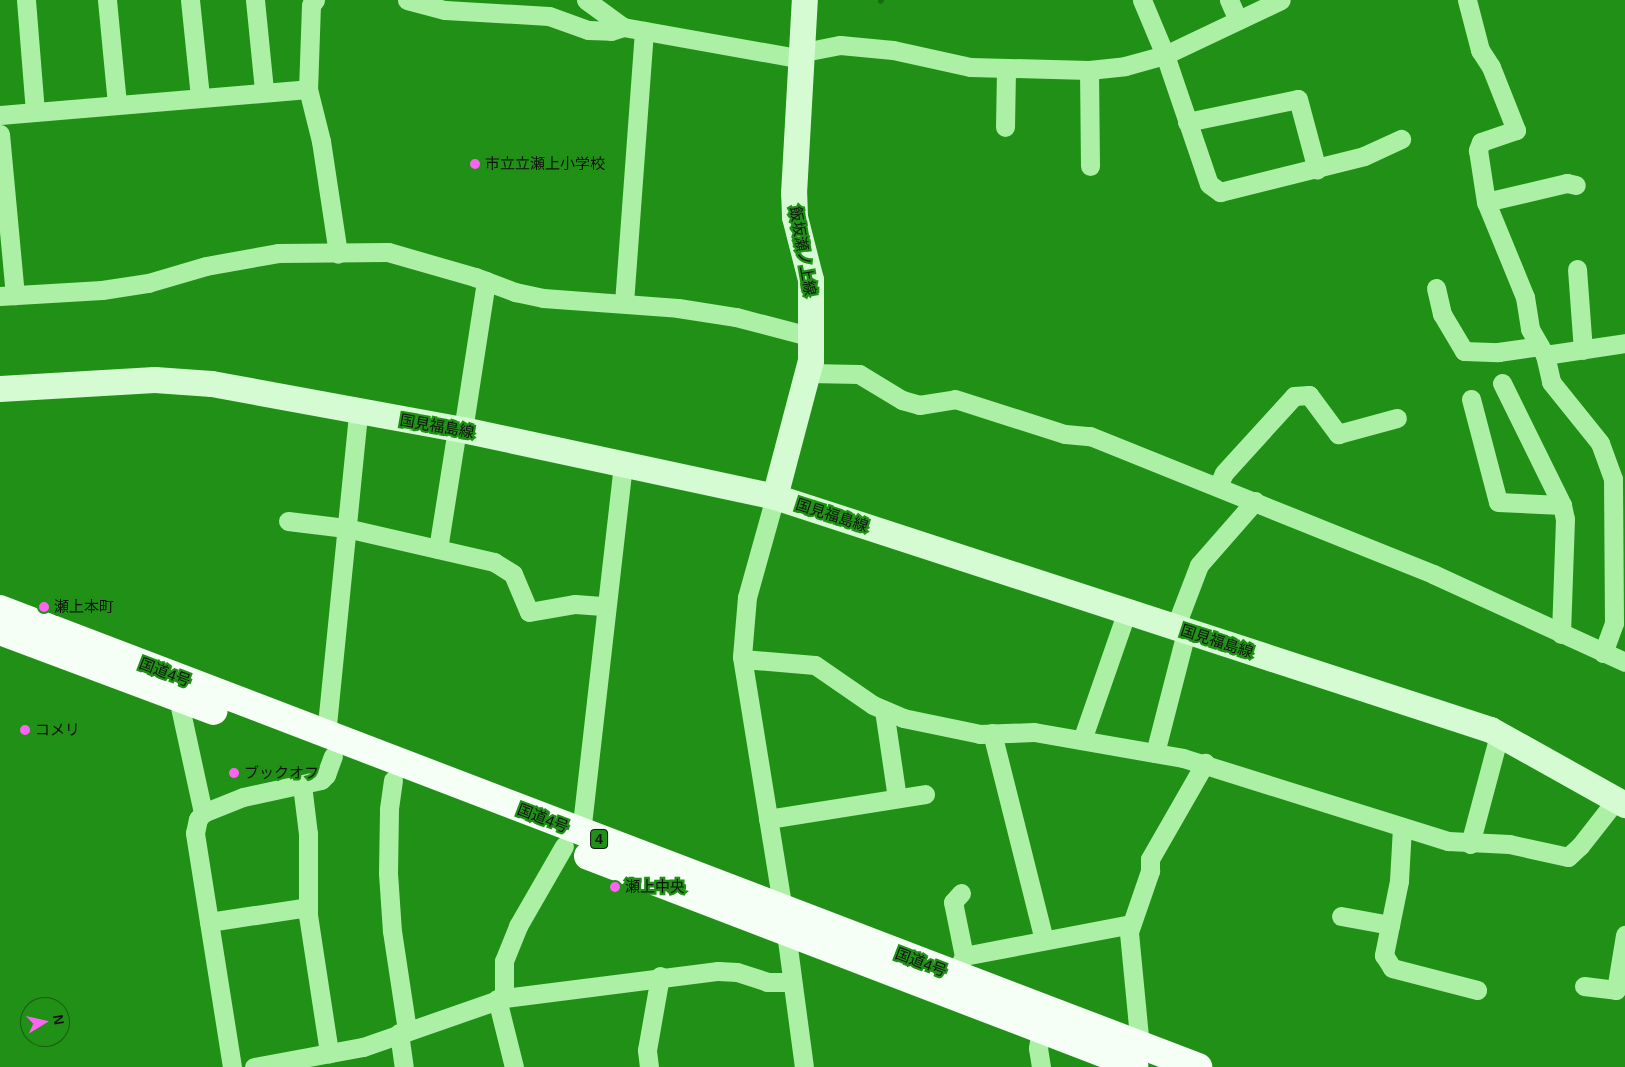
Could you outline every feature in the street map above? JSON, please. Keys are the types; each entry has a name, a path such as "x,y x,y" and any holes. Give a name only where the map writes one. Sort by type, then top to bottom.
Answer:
{"highway":[{"name":"国道4号","path":"0,609 329,745 784,922 1041,1030 1140,1057 1198,1067"},
{"name":"国道4号","path":"0,631 178,698 329,745 393,780 573,840"},
{"name":"国道4号","path":"784,922 959,965 1140,1057"}],"main road":[{"name":"飯坂瀬ノ上線","path":"775,497 809,373 812,337 811,280 795,217 794,194 804,56 805,0"},
{"name":"国見福島線","path":"0,389 184,381 460,429 775,497 1500,735 1620,802"}],"street":[{"path":"26,0 35,112"},
{"path":"107,0 117,104"},
{"path":"190,0 200,96"},
{"path":"255,0 264,90"},
{"path":"406,0 445,10 549,16 588,30 611,31 624,27"},
{"path":"1142,0 1165,55 1209,184 1220,192 1317,170 1364,156 1401,139"},
{"path":"1229,0 1238,20"},
{"path":"591,2 624,27 804,56 840,45 894,50 970,67 1089,70 1125,66 1165,55 1280,0"},
{"path":"1467,0 1480,50 1491,67 1516,130 1482,142 1478,150 1486,202 1525,297 1530,329 1542,351 1551,382 1600,442 1619,477 1614,622 1603,653"},
{"path":"312,2 308,89 321,141 338,254"},
{"path":"624,303 644,31"},
{"path":"1005,127 1006,69"},
{"path":"1089,70 1090,166"},
{"path":"0,115 264,90 308,89"},
{"path":"1187,122 1298,99 1317,170"},
{"path":"0,134 8,296 102,290 148,282 206,266 278,253 338,254 388,252 486,281 515,292 543,298 624,303 736,317 812,337"},
{"path":"1486,202 1567,183 1576,185"},
{"path":"1577,269 1582,350"},
{"path":"438,549 486,281"},
{"path":"1436,288 1442,314 1464,352 1582,350 1625,343"},
{"path":"809,373 859,374 902,400 919,405 955,399 1065,434 1090,436 1433,574 1625,662"},
{"path":"1502,383 1562,505 1564,519 1561,634"},
{"path":"1218,486 1224,473 1294,396 1309,395 1338,434 1397,418"},
{"path":"1471,399 1498,502 1562,505"},
{"path":"203,813 243,796 302,785 321,780 326,775 346,528 358,412"},
{"path":"514,1067 500,999 504,961 518,926 573,840 606,606 623,464"},
{"path":"775,497 747,597 743,659 784,922 804,1067"},
{"path":"1155,753 1181,630 1199,565 1255,501"},
{"path":"288,521 346,528 494,562 513,574 529,612 575,604 606,606"},
{"path":"1082,740 1127,611"},
{"path":"743,659 815,665 884,710 903,718 970,732 1034,732 1205,763 1448,841 1470,844 1509,844 1568,856 1580,846 1620,802"},
{"path":"178,698 203,813 195,833 232,1067"},
{"path":"884,710 898,798"},
{"path":"992,733 1044,940"},
{"path":"1470,844 1500,735"},
{"path":"1140,1057 1128,932 1150,871 1150,859 1205,763"},
{"path":"393,780 389,810 389,883 392,931 403,1031 404,1067"},
{"path":"302,785 308,834 308,907 327,1058"},
{"path":"768,819 924,794"},
{"path":"1402,827 1399,881 1384,955 1392,968 1477,990"},
{"path":"962,893 953,902 959,965 1044,940 1131,924"},
{"path":"209,922 308,907"},
{"path":"1340,916 1390,925"},
{"path":"1584,986 1616,990 1625,935"},
{"path":"254,1067 327,1058 500,999 660,976 718,970 737,972 767,982 792,982"},
{"path":"650,1067 647,1050 660,976"},
{"path":"1041,1030 1038,1048 1041,1067"}],"place":[{"name":"市立立瀬上小学校","path":"475,164"},
{"name":"瀬上本町","path":"44,607"},
{"name":"コメリ","path":"25,730"},
{"name":"ブックオフ","path":"234,773"},
{"name":"瀬上中央","path":"615,887"}]}
